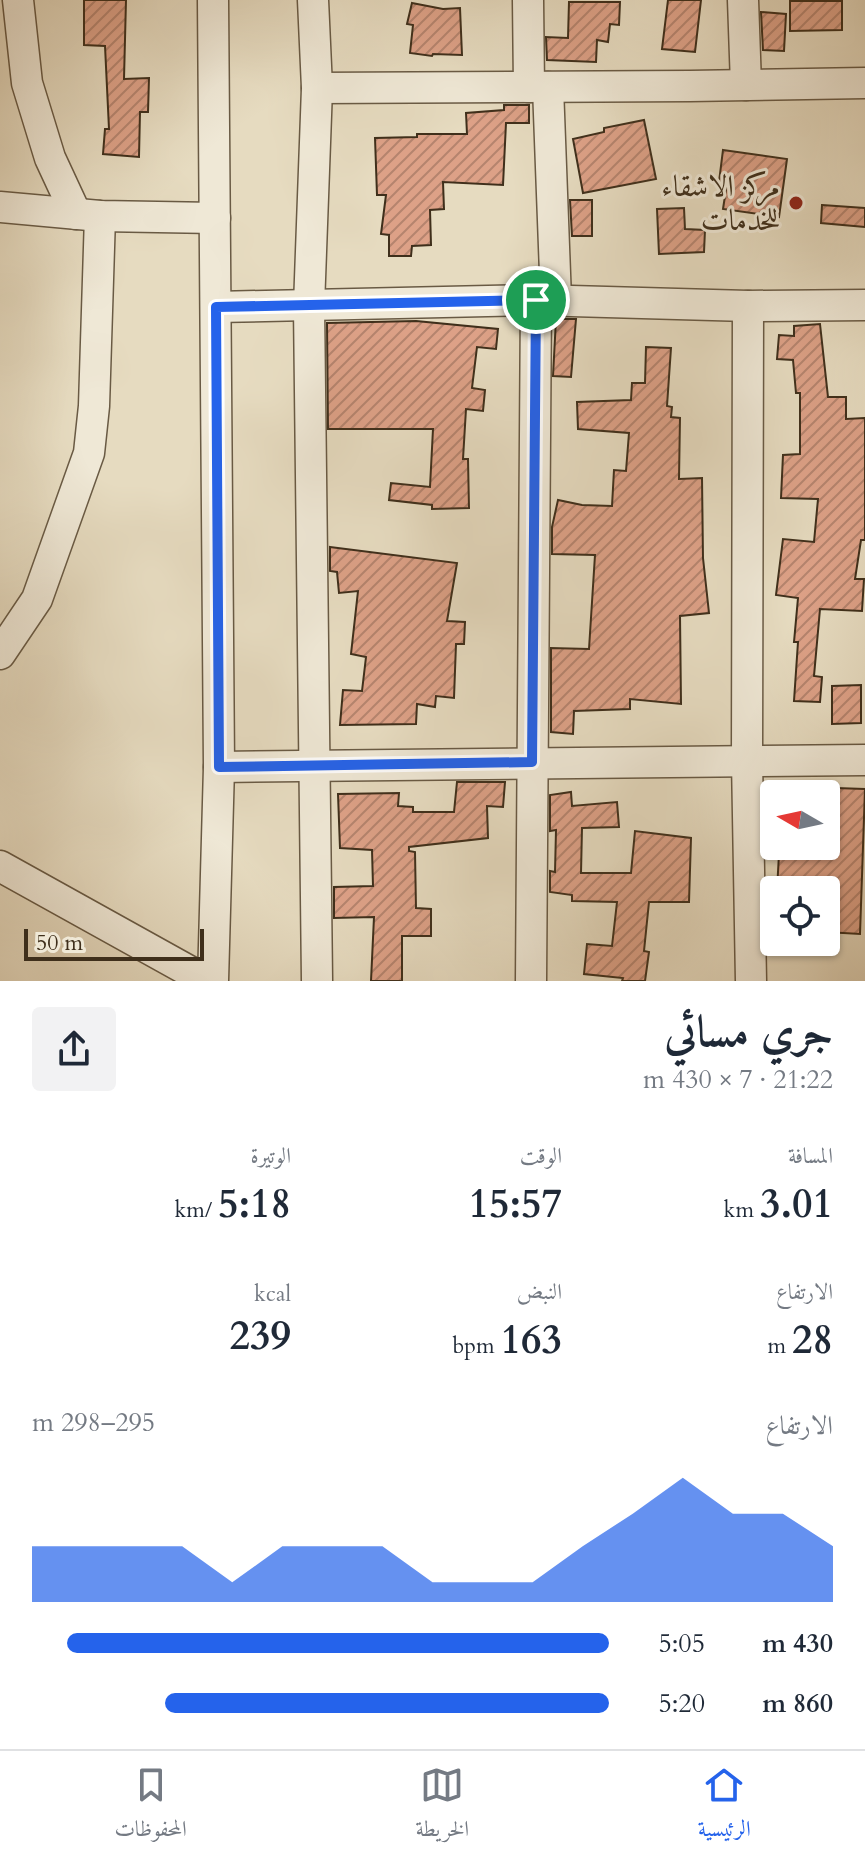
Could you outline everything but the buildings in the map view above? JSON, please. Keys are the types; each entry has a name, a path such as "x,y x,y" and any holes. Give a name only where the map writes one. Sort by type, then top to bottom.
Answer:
{"street":[{"path":"0,654 37,599 89,453 94,406 88,215 50,158 27,83 18,0"},
{"path":"213,0 219,767 213,981"},
{"path":"313,0 317,88 309,306 317,981"},
{"path":"528,0 538,87 546,300 532,762 531,981"},
{"path":"743,0 746,85"},
{"path":"317,88 865,83"},
{"path":"0,207 88,215 215,218"},
{"path":"216,307 546,300 748,306 865,305"},
{"path":"748,306 747,760 751,981"},
{"path":"219,767 865,760"},
{"path":"0,866 207,981"}],"place":[{"name":"مركز الاشقاء للخدمات","path":"796,203"}],"route":[{"path":"536,300 532,762 219,767 216,307 536,300"}]}
